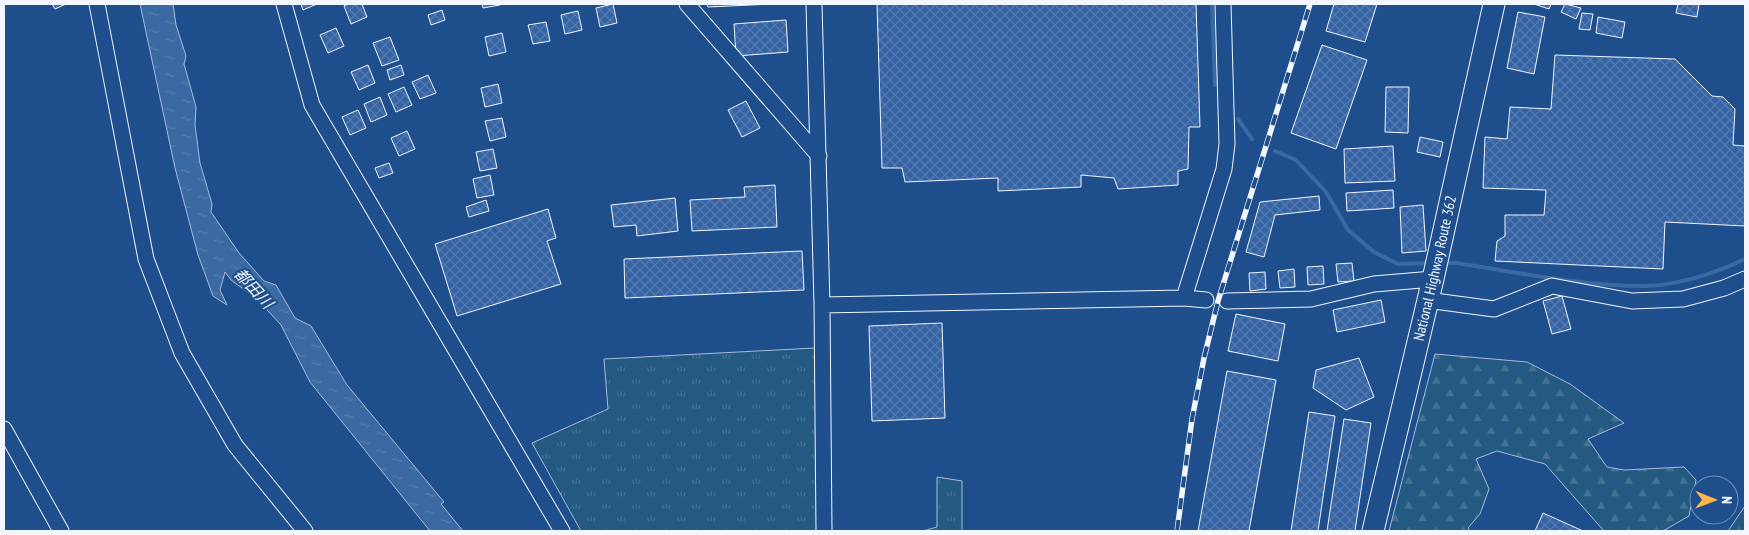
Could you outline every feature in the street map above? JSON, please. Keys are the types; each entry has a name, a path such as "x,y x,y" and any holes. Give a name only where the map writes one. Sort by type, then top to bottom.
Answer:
{"highway":[{"name":"National Highway Route 362","path":"1373,531 1433,280 1494,4"}],"street":[{"path":"97,4 146,259 182,353 235,445 305,531"},
{"path":"284,4 312,105 562,531"},
{"path":"687,4 819,156"},
{"path":"814,4 822,305 824,531"},
{"path":"1184,298 1224,169 1227,144 1223,4"},
{"path":"1427,300 1494,309 1552,286 1632,301 1694,298 1745,279"},
{"path":"1227,301 1311,300 1374,284 1433,280"},
{"path":"822,305 1184,298 1206,300"},
{"path":"4,430 61,531"}],"green space":[{"path":"815,348 823,531 581,531 532,443 608,409 604,359"},
{"path":"1435,354 1527,362 1570,384 1624,423 1588,439 1607,467 1624,470 1684,467 1691,475 1689,475 1689,516 1663,531 1604,531 1545,464 1497,451 1476,459 1489,489 1480,514 1468,528 1470,531 1389,531"},
{"path":"937,477 962,481 962,531 923,531 937,527"},
{"path":"1745,506 1745,531 1728,531 1732,525 1739,525 1739,515"}],"water":[{"name":"都田川","path":"140,4 173,4 176,25 186,56 184,64 196,107 195,125 200,163 212,204 211,212 239,253 264,281 276,285 295,318 311,326 347,385 444,502 441,504 463,531 430,531 310,382 281,325 257,299 231,280 225,272 220,290 227,305 213,296 198,255 175,168"}],"building":[{"path":"52,4 66,4 55,9"},
{"path":"301,4 317,4 303,10"},
{"path":"348,4 362,4 367,17 351,24 344,6"},
{"path":"482,4 500,4 500,5 483,8"},
{"path":"613,4 617,23 600,27 596,8"},
{"path":"707,4 773,4 708,7"},
{"path":"877,4 1196,4 1200,127 1189,127 1188,169 1178,171 1178,185 1118,189 1114,178 1081,175 1081,187 998,191 998,178 905,182 902,168 882,168"},
{"path":"1334,4 1377,4 1365,42 1326,31"},
{"path":"1534,4 1551,4 1549,9"},
{"path":"1565,4 1581,8 1576,19 1561,12"},
{"path":"1678,4 1699,4 1697,17 1676,13"},
{"path":"442,10 445,20 431,25 428,15"},
{"path":"578,11 582,30 565,34 561,15"},
{"path":"1518,12 1545,17 1534,74 1507,68"},
{"path":"1582,13 1593,14 1590,30 1579,29"},
{"path":"1598,17 1625,22 1622,38 1596,33"},
{"path":"786,20 788,52 736,56 734,24"},
{"path":"546,22 550,41 533,44 528,25"},
{"path":"336,28 344,46 328,53 320,35"},
{"path":"502,33 506,52 489,56 485,37"},
{"path":"390,37 399,60 382,66 373,43"},
{"path":"1322,45 1367,60 1336,149 1291,133"},
{"path":"1555,55 1675,59 1712,96 1723,97 1735,109 1733,145 1745,146 1745,226 1665,222 1663,269 1495,261 1497,241 1505,236 1505,215 1544,215 1546,190 1483,188 1485,137 1507,139 1510,107 1551,109"},
{"path":"368,65 375,83 359,90 351,72"},
{"path":"401,65 404,75 390,80 387,70"},
{"path":"428,75 436,93 420,99 412,82"},
{"path":"498,84 502,103 485,107 481,88"},
{"path":"404,87 412,105 396,112 388,94"},
{"path":"1386,87 1409,87 1408,133 1385,132"},
{"path":"380,97 387,115 371,122 364,104"},
{"path":"746,101 760,128 742,137 728,110"},
{"path":"358,110 366,128 350,135 342,117"},
{"path":"502,118 506,137 490,141 485,121"},
{"path":"407,131 415,149 399,156 391,138"},
{"path":"1420,137 1443,142 1440,157 1417,152"},
{"path":"1393,146 1395,181 1345,183 1344,149"},
{"path":"493,149 497,168 480,171 476,152"},
{"path":"389,163 393,173 379,178 375,168"},
{"path":"490,175 494,195 477,198 473,179"},
{"path":"775,185 777,227 692,231 690,200 745,197 744,187"},
{"path":"1393,190 1394,208 1347,211 1346,193"},
{"path":"1319,196 1320,210 1275,215 1264,257 1246,252 1260,202"},
{"path":"675,198 678,231 637,236 636,225 614,227 611,205"},
{"path":"486,200 489,211 469,217 466,207"},
{"path":"1423,205 1426,251 1402,253 1400,207"},
{"path":"548,209 556,238 547,241 561,284 457,316 435,244"},
{"path":"802,251 804,290 625,298 624,259"},
{"path":"1352,263 1354,281 1338,282 1336,264"},
{"path":"1323,266 1324,284 1308,285 1307,267"},
{"path":"1294,269 1295,287 1280,288 1278,271"},
{"path":"1265,272 1266,289 1250,291 1249,273"},
{"path":"1562,296 1571,329 1552,334 1543,301"},
{"path":"1381,300 1385,322 1337,332 1333,310"},
{"path":"1236,314 1285,324 1278,361 1228,351"},
{"path":"942,323 945,418 872,421 869,326"},
{"path":"1359,358 1374,397 1346,410 1313,388 1316,370"},
{"path":"1227,371 1276,380 1249,531 1198,531"},
{"path":"1309,412 1335,416 1318,531 1291,531"},
{"path":"1344,419 1371,423 1355,531 1327,531"},
{"path":"1543,513 1583,531 1535,531"}],"waterway":[{"path":"1212,4 1215,85"},
{"path":"1238,119 1252,139"},
{"path":"1275,151 1296,160 1326,192 1348,230 1374,252 1398,264 1429,263"},
{"path":"1443,263 1456,263 1575,282 1646,286 1697,277 1745,259"}],"railway":[{"path":"1177,531 1192,419 1218,301 1310,4"}]}
